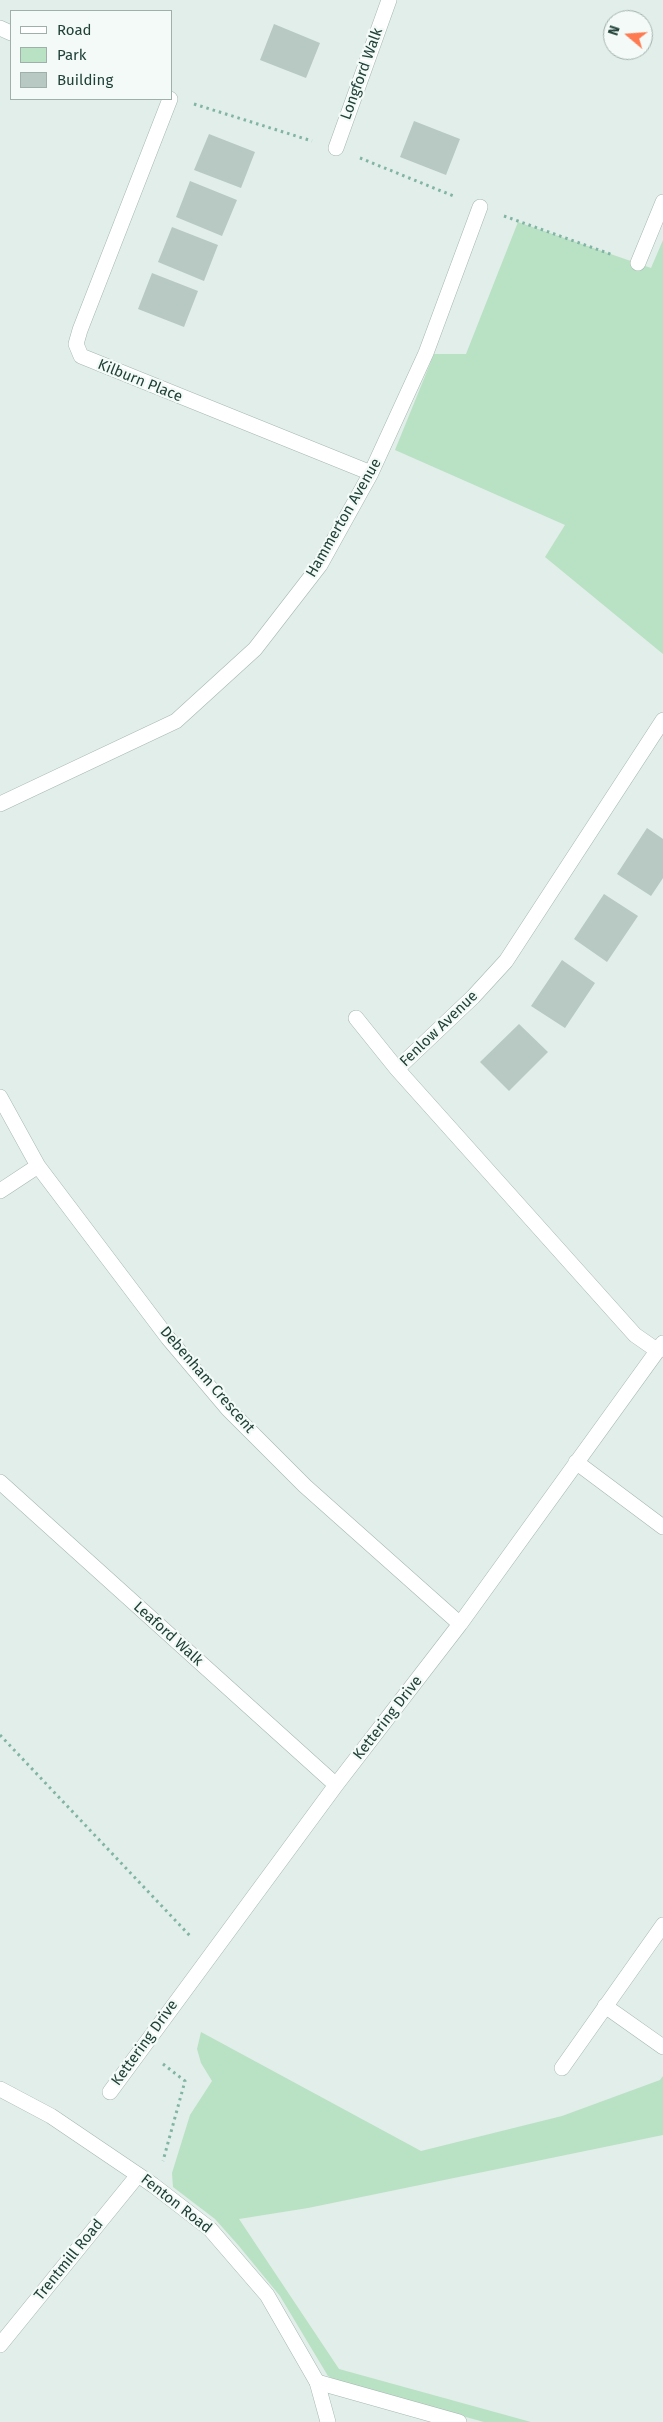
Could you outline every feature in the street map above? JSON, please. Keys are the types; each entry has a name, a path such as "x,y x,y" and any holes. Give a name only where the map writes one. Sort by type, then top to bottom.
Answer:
{"street":[{"name":"Longford Walk","path":"336,148 389,0"},
{"name":"Kilburn Place","path":"170,100 80,330 76,344 81,356 371,473"},
{"path":"638,263 663,202"},
{"name":"Hammerton Avenue","path":"0,804 176,721 255,649 320,564 371,473 426,353 480,207"},
{"name":"Fenlow Avenue","path":"660,1347 635,1335 397,1069 474,997 506,961 663,720"},
{"path":"356,1018 397,1069"},
{"name":"Debenham Crescent","path":"0,1097 38,1166 168,1338 228,1409 305,1486 460,1624"},
{"path":"0,1191 38,1166"},
{"name":"Kettering Drive","path":"110,2092 336,1785 460,1624 660,1347"},
{"path":"576,1462 663,1527"},
{"name":"Leaford Walk","path":"0,1482 336,1785"},
{"path":"562,2068 663,1925"},
{"path":"605,2006 663,2047"},
{"name":"Fenton Road","path":"0,2089 51,2116 153,2185 210,2229 267,2295 317,2382 328,2422"},
{"name":"Trentmill Road","path":"0,2345 138,2175"},
{"path":"317,2382 458,2422"}],"path":[{"path":"190,103 336,148 480,207 638,263"},
{"path":"0,1735 209,1956"},
{"path":"141,2048 185,2081 164,2159 153,2185"}],"green space":[{"path":"518,222 651,268 663,240 663,654 545,557 565,525 395,450 434,354 466,354"},
{"path":"201,2032 421,2151 562,2116 660,2080 663,2076 663,2135 308,2208 239,2219 339,2369 531,2422 484,2422 339,2382 328,2376 280,2296 239,2246 215,2219 173,2187 172,2173 190,2115 212,2081 201,2063 197,2049"}],"building":[{"path":"274,24 320,43 306,78 260,60"},
{"path":"414,121 460,139 446,175 400,157"},
{"path":"209,134 255,152 241,188 194,170"},
{"path":"190,181 237,200 222,236 176,217"},
{"path":"172,227 218,245 204,281 158,262"},
{"path":"152,273 198,291 184,327 138,309"},
{"path":"647,828 663,839 663,878 651,896 617,874"},
{"path":"604,894 638,916 607,962 574,939"},
{"path":"562,960 595,983 565,1028 531,1006"},
{"path":"519,1024 548,1052 509,1091 480,1062"}]}
